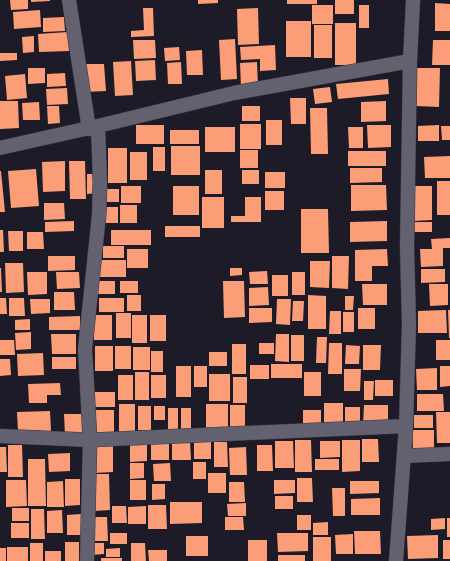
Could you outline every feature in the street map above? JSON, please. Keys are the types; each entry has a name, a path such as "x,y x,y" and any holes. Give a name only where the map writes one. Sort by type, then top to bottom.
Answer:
{"street":[{"path":"69,0 93,127 100,182 99,215 85,349 90,440 87,561"},
{"path":"396,561 406,426 409,324 407,247 410,61 413,0"},
{"path":"0,148 234,93 410,61"},
{"path":"0,436 90,440 406,426"},
{"path":"404,456 450,454"}],"building":[{"path":"10,0 28,0 28,9 11,10"},
{"path":"31,0 50,0 50,1 31,2"},
{"path":"198,0 218,0 218,3 198,4"},
{"path":"287,0 317,0 317,4 287,4"},
{"path":"335,0 354,0 354,14 335,14"},
{"path":"435,3 450,4 450,31 435,31"},
{"path":"312,5 333,5 333,24 312,24"},
{"path":"359,5 369,5 369,28 359,28"},
{"path":"143,8 153,8 154,36 131,37 131,31 144,30"},
{"path":"258,8 259,44 238,45 237,9"},
{"path":"40,10 41,27 14,29 13,12"},
{"path":"64,17 65,31 43,32 43,18"},
{"path":"286,21 311,21 311,57 286,57"},
{"path":"335,23 356,23 356,65 335,65"},
{"path":"314,25 332,25 332,58 314,58"},
{"path":"68,32 69,51 39,52 38,34"},
{"path":"34,36 34,52 23,53 22,37"},
{"path":"235,39 237,79 221,80 219,40"},
{"path":"133,40 155,40 156,58 134,59"},
{"path":"433,40 450,40 450,65 432,65"},
{"path":"275,45 276,70 260,71 260,59 241,60 240,47"},
{"path":"179,47 180,60 165,61 164,48"},
{"path":"202,50 203,75 187,75 186,51"},
{"path":"0,53 17,53 17,60 0,61"},
{"path":"155,60 156,80 136,81 135,61"},
{"path":"131,61 133,95 115,96 113,62"},
{"path":"181,62 182,84 168,84 167,63"},
{"path":"257,62 258,86 241,87 240,63"},
{"path":"84,64 104,64 106,91 85,92"},
{"path":"28,68 45,68 45,83 28,84"},
{"path":"417,68 440,68 439,107 416,106"},
{"path":"65,73 66,86 47,87 47,74"},
{"path":"25,74 27,98 7,100 5,76"},
{"path":"388,79 389,94 338,99 336,84"},
{"path":"330,87 332,102 315,104 313,89"},
{"path":"67,88 68,104 47,105 46,89"},
{"path":"290,98 306,98 306,124 291,124"},
{"path":"0,101 18,101 19,128 0,129"},
{"path":"386,101 386,121 361,122 361,102"},
{"path":"39,102 40,120 23,120 22,103"},
{"path":"47,106 59,106 60,123 48,124"},
{"path":"242,106 260,106 260,121 242,121"},
{"path":"310,108 327,108 328,154 311,154"},
{"path":"266,120 282,120 282,145 266,145"},
{"path":"240,124 261,124 261,149 240,149"},
{"path":"136,125 164,125 164,144 136,144"},
{"path":"367,125 391,125 391,147 368,148"},
{"path":"439,125 439,141 418,141 418,126"},
{"path":"441,126 450,126 450,140 442,140"},
{"path":"205,127 235,127 235,152 205,152"},
{"path":"348,127 363,127 363,148 349,148"},
{"path":"170,130 199,130 199,144 170,144"},
{"path":"171,146 200,146 200,175 171,175"},
{"path":"153,147 165,147 165,171 153,171"},
{"path":"108,148 127,148 127,183 108,183"},
{"path":"240,150 258,150 258,168 240,168"},
{"path":"348,151 386,151 386,166 348,166"},
{"path":"130,152 147,152 147,180 130,180"},
{"path":"450,156 450,178 425,178 424,157"},
{"path":"65,161 65,191 43,192 42,162"},
{"path":"69,161 85,161 86,199 70,199"},
{"path":"350,168 382,168 382,182 350,183"},
{"path":"36,169 39,206 11,208 8,171"},
{"path":"205,170 222,170 222,194 205,194"},
{"path":"242,170 259,170 259,184 242,184"},
{"path":"1,171 5,212 0,212"},
{"path":"265,172 285,172 285,188 265,188"},
{"path":"87,174 97,174 98,193 87,194"},
{"path":"437,181 450,181 450,215 437,215"},
{"path":"351,185 386,185 387,210 351,211"},
{"path":"121,186 141,186 141,203 121,203"},
{"path":"173,186 199,186 199,215 173,215"},
{"path":"413,186 432,186 432,220 414,221"},
{"path":"104,189 119,189 119,202 104,202"},
{"path":"265,191 284,191 284,210 265,210"},
{"path":"202,197 224,197 224,228 202,228"},
{"path":"245,197 261,197 261,222 231,222 231,216 245,216"},
{"path":"44,203 64,203 65,219 44,220"},
{"path":"120,205 137,205 137,223 120,223"},
{"path":"102,207 118,207 118,223 102,223"},
{"path":"301,209 328,209 329,253 301,253"},
{"path":"74,221 74,231 45,232 45,222"},
{"path":"387,221 387,241 350,242 350,222"},
{"path":"413,222 432,222 432,232 413,232"},
{"path":"165,226 200,226 200,237 165,237"},
{"path":"0,230 3,230 4,252 0,252"},
{"path":"111,230 151,230 151,245 111,245"},
{"path":"8,231 23,231 23,251 9,251"},
{"path":"27,232 43,232 44,249 27,249"},
{"path":"450,238 450,248 443,248 443,266 421,267 420,249 432,249 431,239"},
{"path":"103,246 124,246 124,258 103,258"},
{"path":"127,249 148,249 148,268 127,268"},
{"path":"387,249 388,266 372,266 372,281 355,281 355,250"},
{"path":"48,256 75,256 75,270 48,271"},
{"path":"332,256 349,256 348,289 332,288"},
{"path":"100,260 126,260 126,277 100,277"},
{"path":"310,261 330,261 329,288 310,287"},
{"path":"5,263 23,263 24,292 6,293"},
{"path":"1,268 2,292 0,292"},
{"path":"230,268 242,268 242,275 230,276"},
{"path":"421,269 445,269 445,282 421,283"},
{"path":"267,271 268,284 250,284 249,272"},
{"path":"27,272 47,272 47,294 28,295"},
{"path":"56,272 79,272 80,288 57,289"},
{"path":"292,272 305,272 305,295 292,295"},
{"path":"272,275 288,275 288,296 272,296"},
{"path":"97,281 115,281 115,294 97,294"},
{"path":"120,281 138,281 138,293 120,293"},
{"path":"223,281 244,281 245,317 224,318"},
{"path":"362,284 387,284 387,305 363,305"},
{"path":"429,284 448,284 448,305 430,306"},
{"path":"268,287 269,305 249,306 249,288"},
{"path":"54,292 74,292 75,310 54,310"},
{"path":"127,295 141,295 141,311 127,311"},
{"path":"308,295 326,296 326,329 308,329"},
{"path":"345,296 354,296 353,310 345,310"},
{"path":"0,298 6,298 7,314 0,314"},
{"path":"9,298 24,298 25,316 9,316"},
{"path":"99,298 124,298 124,312 99,312"},
{"path":"30,299 50,299 50,313 31,314"},
{"path":"277,299 291,299 290,325 276,324"},
{"path":"293,301 304,301 303,321 292,321"},
{"path":"249,308 272,308 272,322 249,323"},
{"path":"358,308 375,308 375,329 358,329"},
{"path":"446,310 447,333 418,333 418,311"},
{"path":"448,310 450,310 450,338 449,338"},
{"path":"330,311 341,311 341,334 329,334"},
{"path":"343,312 354,312 354,332 343,332"},
{"path":"116,313 131,313 131,338 116,338"},
{"path":"94,315 112,315 112,340 94,340"},
{"path":"132,315 147,315 147,343 132,343"},
{"path":"150,315 166,315 166,341 150,341"},
{"path":"80,316 80,330 49,330 49,317"},
{"path":"30,319 30,330 15,330 15,320"},
{"path":"31,332 31,349 16,350 15,333"},
{"path":"51,334 76,334 76,354 52,354"},
{"path":"276,334 289,334 289,362 275,361"},
{"path":"291,335 304,335 304,361 291,361"},
{"path":"317,337 327,337 326,363 316,363"},
{"path":"0,340 14,340 15,355 0,355"},
{"path":"436,340 450,340 450,360 436,360"},
{"path":"259,343 274,343 274,354 259,354"},
{"path":"329,343 342,343 342,374 328,374"},
{"path":"232,344 246,344 246,374 232,374"},
{"path":"346,345 360,346 359,364 345,364"},
{"path":"363,345 381,345 380,370 363,370"},
{"path":"95,346 113,346 113,371 95,371"},
{"path":"115,346 131,346 131,369 115,369"},
{"path":"133,347 150,347 150,370 133,370"},
{"path":"151,351 163,351 163,372 151,372"},
{"path":"209,352 227,352 227,366 209,366"},
{"path":"43,353 44,375 18,376 17,354"},
{"path":"52,357 76,357 76,369 52,369"},
{"path":"0,359 10,359 11,375 0,376"},
{"path":"271,364 302,364 302,378 271,378"},
{"path":"250,365 269,365 269,379 250,379"},
{"path":"176,366 191,366 191,397 176,397"},
{"path":"194,366 207,366 207,387 194,387"},
{"path":"440,366 450,366 450,386 440,387"},
{"path":"437,368 437,390 417,390 416,369"},
{"path":"344,369 361,369 360,391 344,391"},
{"path":"135,372 149,372 149,400 135,400"},
{"path":"304,372 321,372 321,396 304,396"},
{"path":"209,374 230,374 230,401 209,401"},
{"path":"118,375 133,375 133,400 118,400"},
{"path":"151,375 166,375 166,398 151,398"},
{"path":"233,377 247,377 247,403 233,403"},
{"path":"375,380 393,380 393,396 375,396"},
{"path":"364,381 374,381 373,400 364,400"},
{"path":"60,383 61,395 47,395 47,403 29,403 28,384"},
{"path":"93,392 115,392 115,407 93,407"},
{"path":"417,394 443,394 444,411 417,411"},
{"path":"324,403 343,403 343,429 324,429"},
{"path":"119,404 135,404 135,432 119,432"},
{"path":"206,404 228,404 228,429 206,429"},
{"path":"230,405 245,405 245,431 230,431"},
{"path":"364,405 388,405 388,425 363,425"},
{"path":"138,406 151,406 151,430 138,430"},
{"path":"154,406 165,406 165,420 154,420"},
{"path":"345,407 360,407 360,430 345,430"},
{"path":"168,408 178,408 178,431 168,431"},
{"path":"181,408 191,408 191,431 181,431"},
{"path":"94,410 114,410 114,432 94,432"},
{"path":"303,410 321,410 321,431 303,431"},
{"path":"50,411 51,431 18,431 17,412"},
{"path":"436,412 450,412 450,443 437,443"},
{"path":"64,414 83,414 83,435 65,436"},
{"path":"414,415 433,415 433,428 414,428"},
{"path":"412,430 434,430 434,449 413,450"},
{"path":"362,439 378,439 379,462 362,462"},
{"path":"295,440 311,440 312,472 295,472"},
{"path":"342,440 360,440 360,471 342,472"},
{"path":"130,441 147,441 147,461 130,462"},
{"path":"151,441 169,441 169,460 151,460"},
{"path":"172,441 190,441 191,460 172,460"},
{"path":"275,441 293,441 294,468 275,468"},
{"path":"320,441 340,441 340,457 320,458"},
{"path":"194,442 211,442 211,459 194,459"},
{"path":"214,442 227,442 228,467 214,467"},
{"path":"113,443 113,472 95,473 94,444"},
{"path":"8,445 22,445 23,477 8,477"},
{"path":"257,445 272,445 273,471 257,471"},
{"path":"0,447 6,447 7,472 0,472"},
{"path":"246,447 247,475 230,475 229,448"},
{"path":"70,453 70,471 49,472 48,454"},
{"path":"28,459 45,459 46,506 28,506"},
{"path":"315,459 339,459 339,470 315,470"},
{"path":"193,462 206,462 206,479 193,479"},
{"path":"130,463 144,463 144,478 130,479"},
{"path":"170,463 171,481 154,481 153,464"},
{"path":"208,473 226,473 226,493 208,493"},
{"path":"93,474 109,474 110,510 94,511"},
{"path":"297,478 312,478 313,502 297,502"},
{"path":"65,479 80,479 80,505 65,506"},
{"path":"6,480 26,480 27,506 6,507"},
{"path":"130,480 146,480 146,500 130,500"},
{"path":"274,480 295,480 295,493 274,494"},
{"path":"63,481 64,507 47,507 47,482"},
{"path":"350,481 379,481 379,493 350,494"},
{"path":"229,482 244,482 245,502 229,502"},
{"path":"152,484 165,484 165,499 152,500"},
{"path":"332,488 345,488 345,516 333,516"},
{"path":"275,496 293,496 293,509 275,509"},
{"path":"380,498 380,515 351,515 351,499"},
{"path":"170,502 202,502 202,523 170,524"},
{"path":"246,503 246,516 228,516 227,504"},
{"path":"148,505 166,505 167,529 148,529"},
{"path":"112,506 126,506 127,523 112,523"},
{"path":"146,506 146,524 128,524 128,507"},
{"path":"12,508 29,508 29,521 12,521"},
{"path":"31,509 44,509 45,539 31,539"},
{"path":"62,510 63,533 47,533 47,511"},
{"path":"81,514 81,535 67,535 67,515"},
{"path":"297,515 311,515 311,530 297,530"},
{"path":"92,517 107,517 108,541 92,541"},
{"path":"225,517 243,517 244,530 225,530"},
{"path":"445,518 445,529 431,530 431,519"},
{"path":"447,518 450,518 450,537 447,537"},
{"path":"328,522 328,535 313,535 313,523"},
{"path":"11,523 29,523 29,538 11,538"},
{"path":"354,531 380,531 381,554 355,554"},
{"path":"110,533 127,533 127,544 110,544"},
{"path":"277,533 308,533 308,551 278,552"},
{"path":"353,534 353,554 336,554 335,535"},
{"path":"438,535 438,558 408,559 407,536"},
{"path":"186,536 208,536 208,556 186,556"},
{"path":"313,537 331,537 331,561 313,561"},
{"path":"248,540 267,540 267,561 248,561"},
{"path":"443,540 450,540 450,559 443,559"},
{"path":"65,542 79,542 79,561 65,561"},
{"path":"30,543 43,543 43,561 30,561"},
{"path":"91,543 104,543 104,554 91,555"},
{"path":"131,543 145,543 146,561 131,561"},
{"path":"7,547 28,547 28,561 7,561"},
{"path":"0,548 6,548 6,561 0,561"},
{"path":"120,548 120,557 106,557 106,549"},
{"path":"148,550 167,550 167,561 149,561"},
{"path":"45,551 61,551 61,561 45,561"},
{"path":"278,555 305,555 305,561 278,561"},
{"path":"101,558 122,558 122,561 101,561"}]}
